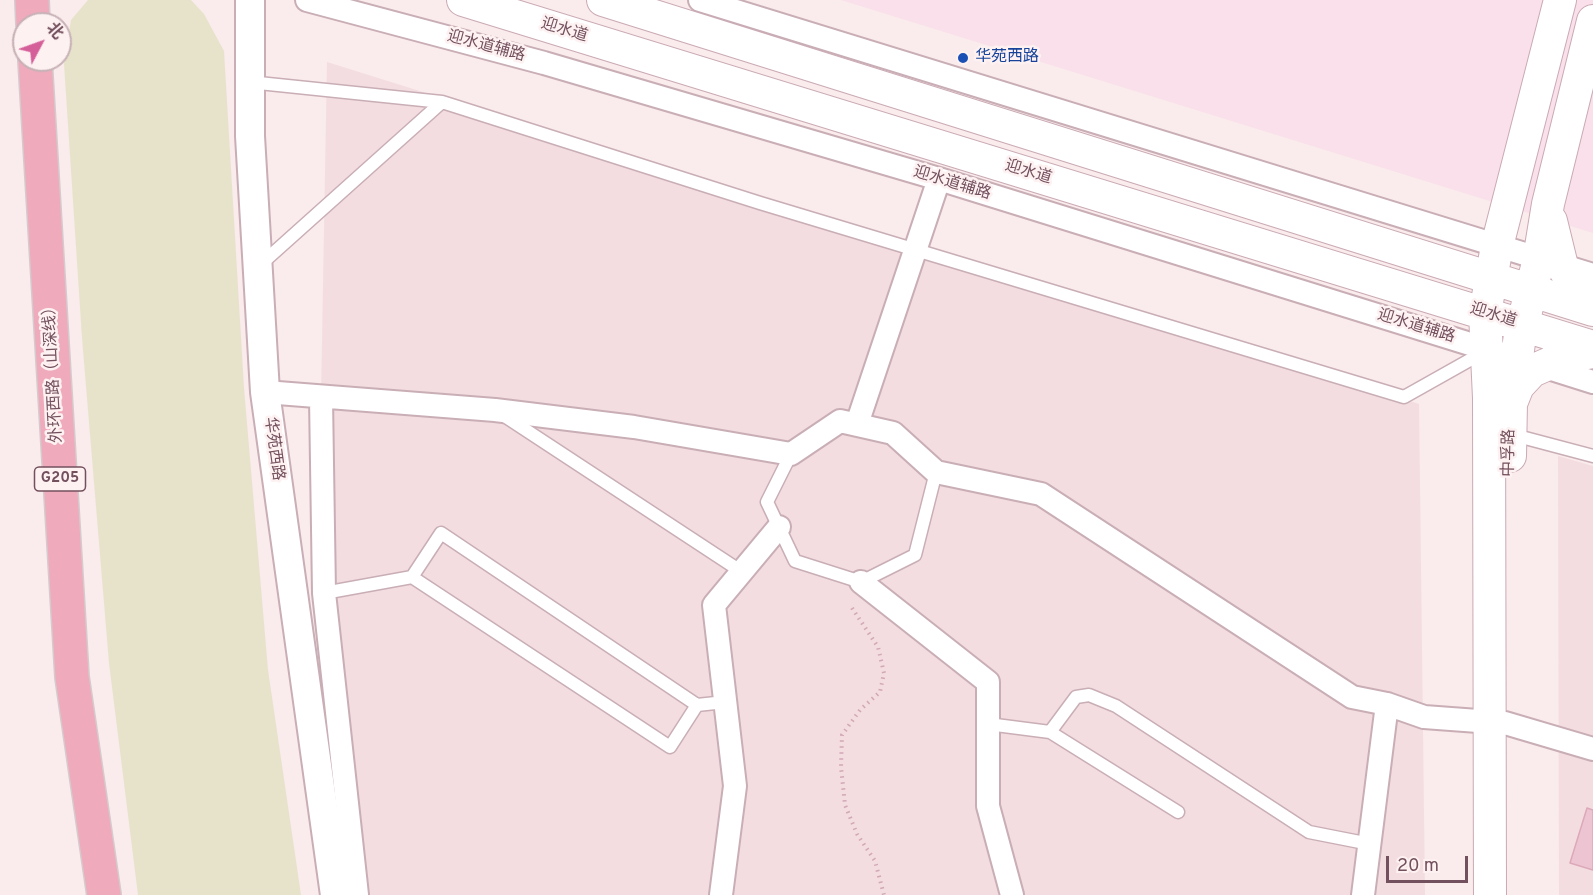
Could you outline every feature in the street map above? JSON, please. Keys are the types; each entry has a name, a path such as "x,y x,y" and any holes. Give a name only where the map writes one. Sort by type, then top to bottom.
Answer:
{"highway":[{"name":"外环西路（山深线）","path":"36,72 72,677 104,895"}],"main road":[{"name":"迎水道","path":"463,0 1485,313 1518,345 1593,346"},
{"path":"603,0 1593,310"},
{"path":"1485,313 1497,246 1560,0"},
{"path":"1500,400 1518,345 1531,291 1550,262 1548,204 1593,21"},
{"path":"1550,262 1593,299"},
{"path":"1518,345 1593,319"},
{"path":"1518,345 1564,357 1593,352"},
{"path":"1500,400 1525,377 1518,345"},
{"name":"中孚路","path":"1490,895 1510,434 1500,400"},
{"name":"中孚路","path":"1500,400 1498,722 1502,895"}],"street":[{"name":"华苑西路","path":"250,0 249,82 265,392 335,895"},
{"name":"迎水道辅路","path":"307,0 544,63 1518,345 1593,382"},
{"path":"700,0 1593,275"},
{"path":"856,424 939,179"},
{"path":"265,392 495,410 633,427 792,454 840,420 893,433 936,472 1041,494 1352,697 1387,704 1424,717 1498,722 1593,749"},
{"path":"321,398 324,593 357,895"},
{"path":"721,895 735,786 714,605 779,527"},
{"path":"861,582 988,682 988,806 1012,895"},
{"path":"1363,895 1387,704"}],"lane":[{"path":"249,82 442,102 915,250 1404,397 1518,345"},
{"path":"258,267 442,102"},
{"path":"495,410 742,572"},
{"path":"1510,434 1593,456"},
{"path":"792,454 767,501 795,561 861,582 915,555 936,472"},
{"path":"412,577 441,533 697,705 725,702"},
{"path":"324,593 412,577 670,747 697,705"},
{"path":"1050,732 1076,697 1089,695 1116,705 1309,832 1370,844"},
{"path":"988,724 1050,732 1178,812"}],"path":[{"path":"826,571 878,646 884,673 880,692 860,710 842,735 841,767 845,805 857,834 875,861 884,895"}],"shaded area":[{"path":"88,0 191,0 204,14 224,51 244,388 268,670 301,895 138,895 109,663 82,338 65,72 72,72 72,19"},
{"path":"841,0 1593,0 1593,233"},
{"path":"327,62 1419,404 1425,895 363,895 349,806 321,398"},
{"path":"1558,456 1593,466 1593,895 1559,895"}],"building":[{"path":"1587,808 1593,810 1593,870 1570,863"}],"place":[{"name":"华苑西路","path":"963,58"}]}
